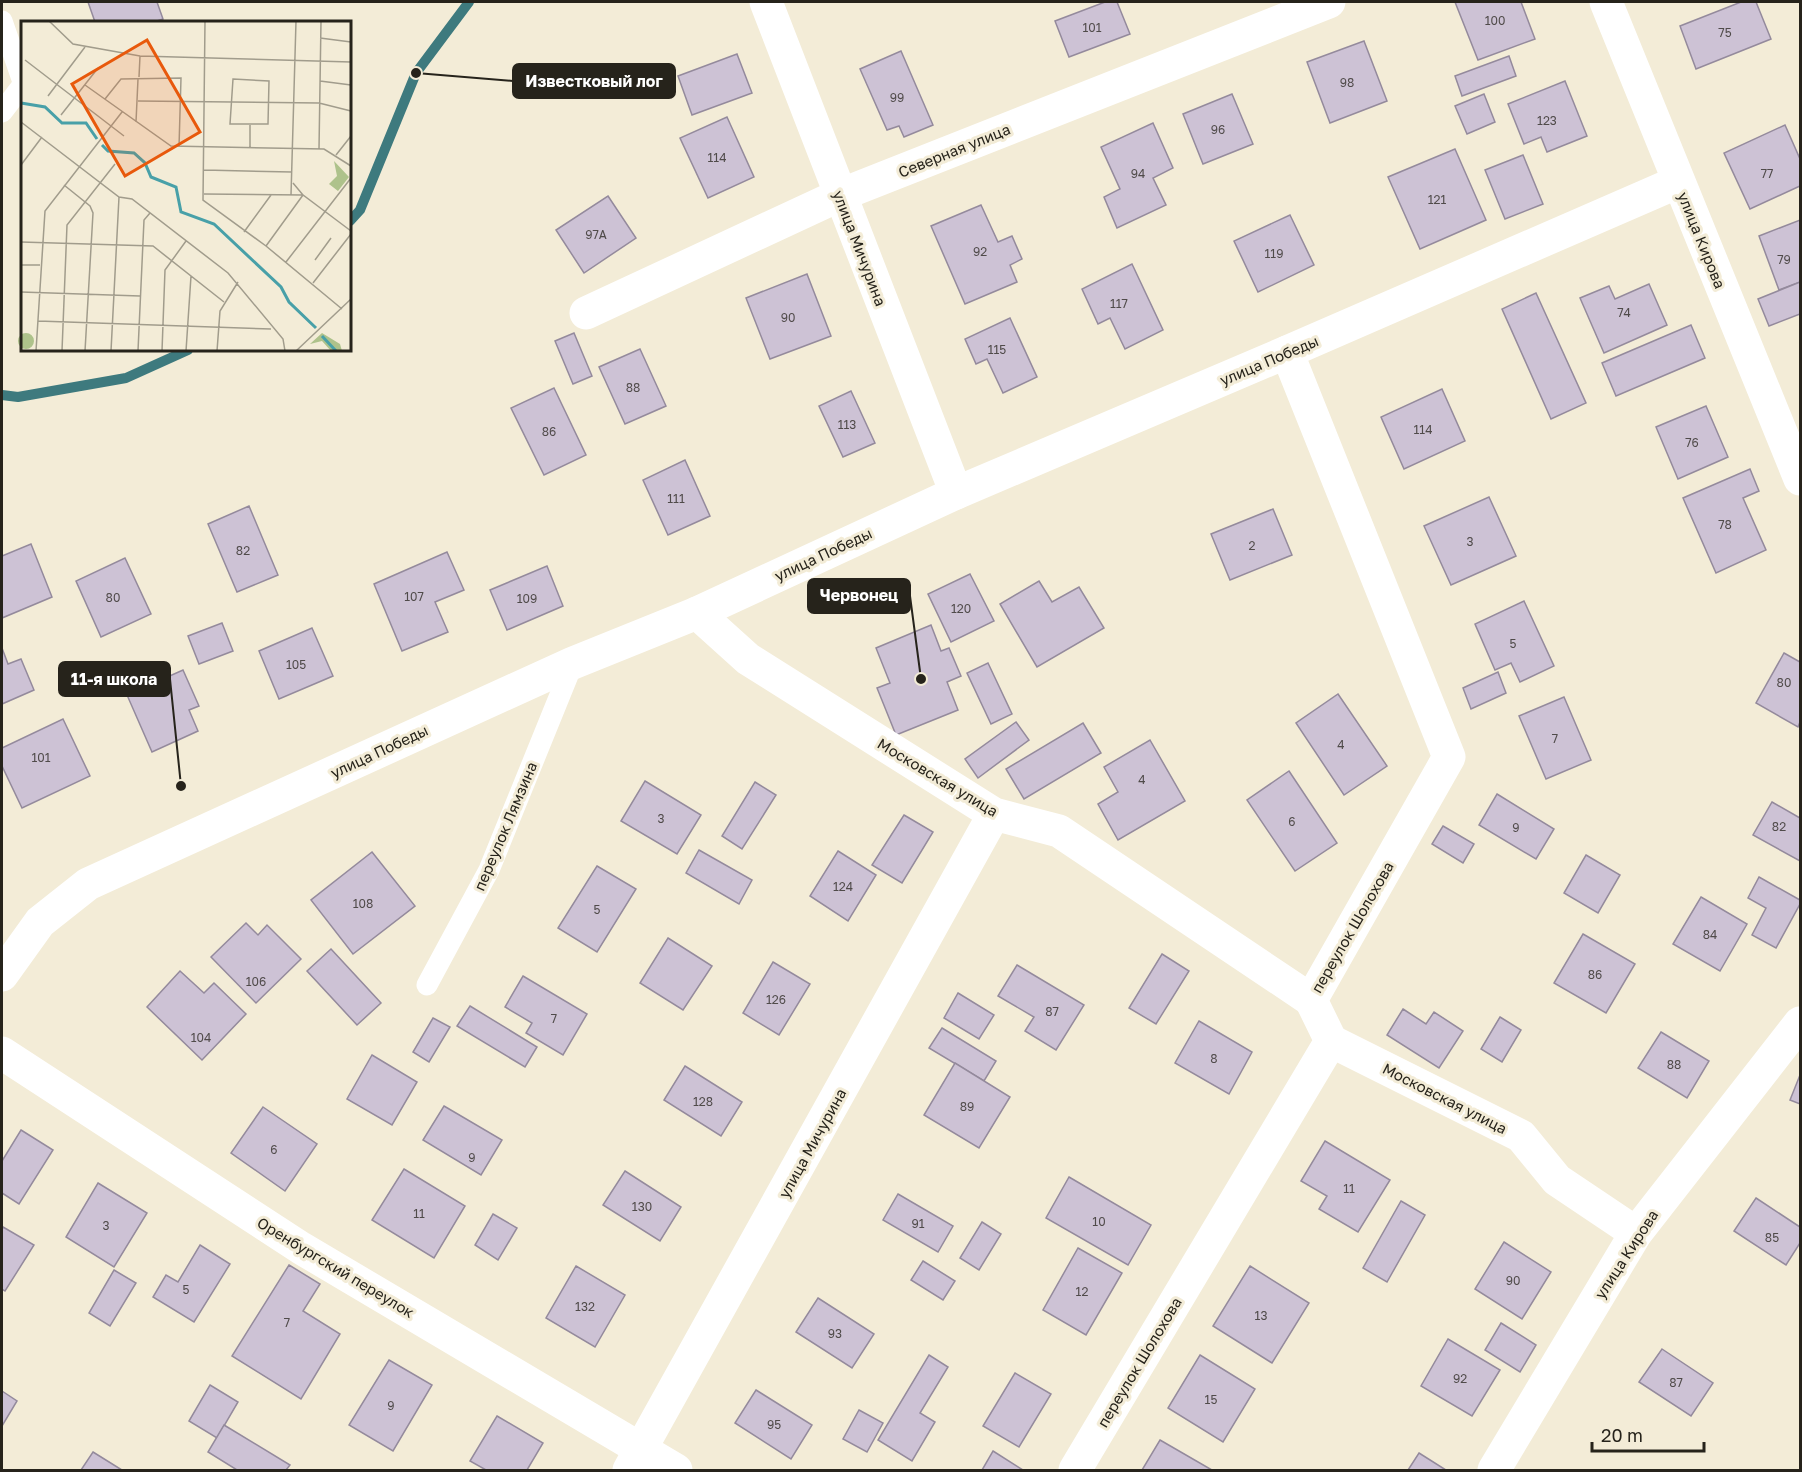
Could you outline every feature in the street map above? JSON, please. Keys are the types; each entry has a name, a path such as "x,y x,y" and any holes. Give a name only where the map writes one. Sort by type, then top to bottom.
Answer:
{"street":[{"name":"улица Мичурина","path":"766,2 956,493"},
{"name":"Северная улица","path":"586,313 840,195 1329,2"},
{"name":"улица Кирова","path":"1606,2 1800,479"},
{"name":"улица Победы","path":"2,975 40,922 88,884 573,663 697,613 956,493 1678,182"},
{"name":"переулок Шолохова","path":"1075,1470 1331,1041 1311,1000 1449,757 1287,352"},
{"name":"Московская улица","path":"697,613 748,659 994,814 1059,831 1311,1000"},
{"name":"улица Мичурина","path":"635,1460 994,814"},
{"name":"улица Кирова","path":"1494,1470 1636,1233 1800,1023"},
{"name":"Московская улица","path":"1331,1041 1521,1136 1557,1180 1636,1233"},
{"name":"Оренбургский переулок","path":"2,1053 301,1248 635,1460 676,1470"}],"lane":[{"path":"2,21 21,76"},
{"path":"2,112 21,87"},
{"name":"переулок Лямзина","path":"427,985 489,870 573,663"}],"building":[{"path":"88,2 157,2 163,19 157,21 95,21"},
{"path":"1105,2 1117,2 1130,34 1069,57 1055,21"},
{"path":"1455,2 1521,2 1535,39 1478,60"},
{"path":"1741,2 1756,2 1771,39 1696,69 1680,26"},
{"path":"1364,41 1387,101 1330,123 1307,62"},
{"path":"901,51 933,125 904,137 899,126 887,130 860,69"},
{"path":"737,54 752,93 692,115 678,76"},
{"path":"1509,56 1516,76 1462,96 1455,76"},
{"path":"1565,81 1587,136 1547,152 1541,137 1524,144 1508,104"},
{"path":"1232,94 1253,144 1203,164 1183,114"},
{"path":"1484,94 1495,122 1467,134 1455,106"},
{"path":"727,117 754,177 708,198 680,138"},
{"path":"1153,123 1173,168 1153,178 1166,205 1117,228 1104,197 1120,189 1101,147"},
{"path":"1785,125 1800,159 1800,186 1750,209 1724,153"},
{"path":"1455,149 1486,220 1420,249 1388,177"},
{"path":"1523,155 1543,204 1505,219 1485,170"},
{"path":"608,196 636,238 584,273 556,230"},
{"path":"981,205 998,242 1012,236 1022,259 1010,265 1017,282 965,304 931,226"},
{"path":"1290,215 1314,265 1258,292 1234,241"},
{"path":"1800,220 1800,282 1779,290 1759,236"},
{"path":"1132,264 1163,330 1125,349 1110,318 1098,324 1082,289"},
{"path":"807,274 831,336 770,359 746,298"},
{"path":"1800,282 1800,314 1769,326 1758,299"},
{"path":"1649,284 1667,325 1604,353 1580,298 1609,286 1615,299"},
{"path":"1536,293 1586,403 1551,419 1502,309"},
{"path":"1010,318 1037,377 1003,393 987,359 976,364 965,339"},
{"path":"1691,325 1705,358 1616,396 1602,363"},
{"path":"574,333 592,376 573,384 555,341"},
{"path":"640,349 666,406 625,424 599,367"},
{"path":"554,388 586,455 544,475 511,408"},
{"path":"1442,389 1465,441 1404,469 1381,417"},
{"path":"851,391 875,443 843,457 819,406"},
{"path":"1706,406 1728,457 1678,479 1656,427"},
{"path":"685,460 710,516 668,535 643,480"},
{"path":"1750,469 1759,491 1743,498 1766,550 1716,573 1683,498"},
{"path":"1489,497 1516,556 1451,585 1424,526"},
{"path":"249,506 278,575 237,592 208,524"},
{"path":"1273,509 1292,555 1230,580 1211,534"},
{"path":"31,544 52,597 2,618 2,556"},
{"path":"447,552 464,590 435,602 448,632 402,651 374,584"},
{"path":"125,558 151,614 101,637 76,581"},
{"path":"547,566 563,606 507,630 490,590"},
{"path":"970,574 994,621 951,642 928,594"},
{"path":"1039,581 1052,602 1079,587 1104,628 1037,667 1000,604"},
{"path":"1524,601 1554,666 1520,682 1511,663 1495,670 1475,624"},
{"path":"222,623 233,651 199,664 188,636"},
{"path":"931,625 941,651 949,648 961,676 947,682 958,710 896,735 877,688 890,683 876,648"},
{"path":"312,628 333,676 279,699 259,651"},
{"path":"2,648 8,664 21,659 34,690 2,704"},
{"path":"1784,653 1800,662 1800,722 1798,727 1756,703"},
{"path":"988,663 1012,714 991,724 967,673"},
{"path":"183,670 199,706 189,710 198,731 152,752 127,695"},
{"path":"1498,672 1506,693 1471,709 1463,688"},
{"path":"1338,694 1387,766 1344,795 1296,723"},
{"path":"1564,697 1591,760 1546,779 1519,716"},
{"path":"63,719 90,776 22,808 2,766 2,748"},
{"path":"1016,722 1029,740 978,778 965,759"},
{"path":"1083,723 1101,753 1024,799 1006,769"},
{"path":"1150,740 1185,801 1118,840 1098,804 1118,792 1104,767"},
{"path":"1289,771 1337,843 1295,871 1247,800"},
{"path":"645,781 701,815 677,854 621,821"},
{"path":"755,782 776,795 742,849 722,836"},
{"path":"1497,794 1554,829 1536,859 1479,825"},
{"path":"1772,802 1800,818 1800,861 1753,835"},
{"path":"904,815 933,832 902,883 872,865"},
{"path":"1443,826 1474,844 1463,863 1432,844"},
{"path":"699,850 752,880 739,904 686,873"},
{"path":"838,851 876,875 848,921 810,896"},
{"path":"372,852 415,906 353,954 311,900"},
{"path":"1586,855 1620,875 1598,913 1564,893"},
{"path":"597,866 636,889 597,952 558,928"},
{"path":"1759,877 1800,900 1776,948 1752,935 1766,908 1748,898"},
{"path":"1701,897 1747,924 1720,971 1673,944"},
{"path":"246,923 258,935 267,925 301,959 256,1003 211,957"},
{"path":"1583,934 1635,964 1606,1013 1554,983"},
{"path":"668,938 712,966 683,1010 640,983"},
{"path":"331,949 381,1003 357,1025 307,971"},
{"path":"1162,954 1189,971 1156,1024 1129,1008"},
{"path":"773,962 810,984 779,1035 743,1013"},
{"path":"1017,965 1084,1005 1056,1050 1025,1031 1034,1017 998,996"},
{"path":"180,971 204,993 214,983 246,1014 202,1060 147,1007"},
{"path":"523,976 587,1014 563,1055 526,1033 532,1023 505,1007"},
{"path":"958,993 994,1015 979,1039 944,1018"},
{"path":"470,1006 537,1047 525,1067 457,1026"},
{"path":"1403,1009 1426,1024 1434,1012 1463,1031 1439,1068 1387,1035"},
{"path":"1500,1017 1521,1030 1502,1062 1481,1049"},
{"path":"433,1018 450,1027 429,1062 413,1052"},
{"path":"1199,1021 1252,1052 1229,1094 1175,1063"},
{"path":"942,1028 996,1061 984,1081 929,1048"},
{"path":"1661,1032 1709,1061 1687,1098 1638,1068"},
{"path":"372,1055 417,1082 392,1125 347,1099"},
{"path":"955,1063 1010,1097 979,1148 924,1115"},
{"path":"685,1066 742,1102 721,1136 664,1100"},
{"path":"1800,1075 1800,1104 1790,1100"},
{"path":"444,1106 502,1140 481,1175 423,1140"},
{"path":"263,1107 317,1144 285,1191 231,1153"},
{"path":"21,1130 53,1150 19,1204 2,1193 2,1161"},
{"path":"1325,1141 1390,1180 1358,1232 1319,1209 1327,1196 1301,1181"},
{"path":"404,1169 465,1206 434,1258 372,1220"},
{"path":"625,1171 681,1207 660,1241 603,1205"},
{"path":"1069,1177 1151,1225 1128,1265 1046,1218"},
{"path":"98,1183 147,1213 114,1267 66,1237"},
{"path":"898,1194 953,1226 938,1252 883,1220"},
{"path":"1756,1198 1800,1227 1800,1243 1786,1265 1734,1231"},
{"path":"1401,1201 1425,1215 1387,1282 1363,1268"},
{"path":"493,1214 517,1228 498,1260 475,1245"},
{"path":"982,1222 1001,1234 979,1270 960,1258"},
{"path":"3,1227 34,1245 5,1291 2,1289"},
{"path":"1504,1242 1551,1272 1522,1319 1475,1289"},
{"path":"200,1245 230,1264 194,1322 153,1297 166,1275 178,1282"},
{"path":"1078,1248 1122,1273 1086,1335 1043,1310"},
{"path":"923,1261 955,1281 943,1300 911,1280"},
{"path":"289,1265 320,1284 303,1311 340,1334 301,1399 232,1356"},
{"path":"576,1266 625,1295 595,1347 546,1318"},
{"path":"1250,1266 1309,1303 1272,1363 1213,1326"},
{"path":"114,1270 136,1283 110,1326 89,1313"},
{"path":"818,1298 874,1334 852,1368 796,1332"},
{"path":"1501,1323 1536,1345 1520,1372 1485,1350"},
{"path":"1448,1339 1500,1370 1472,1416 1421,1386"},
{"path":"1662,1349 1713,1383 1691,1416 1639,1382"},
{"path":"929,1355 948,1367 920,1413 935,1422 912,1461 878,1440"},
{"path":"1200,1355 1255,1389 1223,1442 1168,1408"},
{"path":"389,1360 432,1385 393,1451 349,1425"},
{"path":"1015,1373 1051,1394 1019,1447 983,1426"},
{"path":"210,1385 238,1402 217,1438 189,1421"},
{"path":"756,1390 812,1425 791,1459 735,1423"},
{"path":"2,1391 17,1401 2,1426"},
{"path":"859,1410 883,1423 867,1452 843,1439"},
{"path":"497,1416 543,1443 527,1470 486,1470 470,1461"},
{"path":"224,1425 290,1465 286,1470 237,1470 208,1452"},
{"path":"1160,1440 1212,1470 1142,1470"},
{"path":"993,1451 1023,1470 982,1470"},
{"path":"93,1452 122,1470 81,1470"},
{"path":"1419,1453 1446,1470 1408,1470"}],"waterway":[{"path":"351,220 360,210 416,73 469,2"},
{"path":"2,395 18,397 126,378 186,351"}],"place":[{"name":"Известковый лог","path":"416,73"},
{"name":"Червонец","path":"921,679"},
{"name":"11-я школа","path":"181,786"}]}
